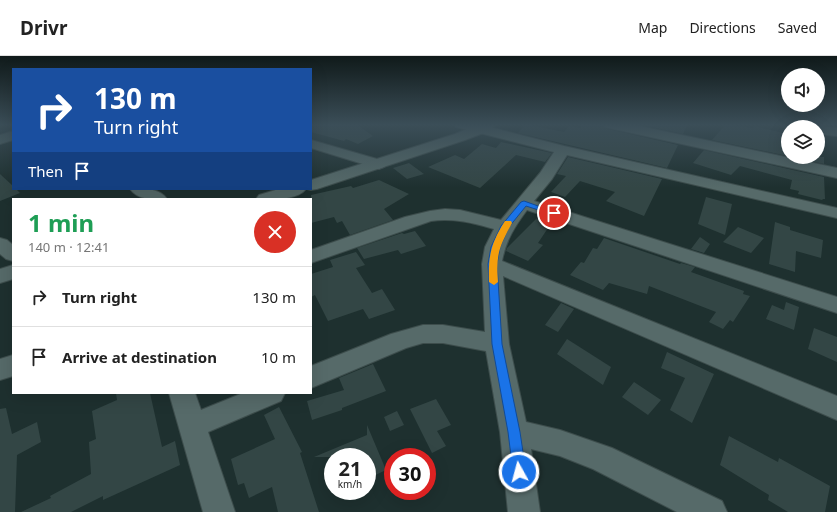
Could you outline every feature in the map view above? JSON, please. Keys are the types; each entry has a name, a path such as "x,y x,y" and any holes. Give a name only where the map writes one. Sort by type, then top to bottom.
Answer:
{"street":[{"path":"315,145 379,164"},
{"path":"312,185 433,145"},
{"path":"547,145 837,213"},
{"path":"707,145 837,173"},
{"path":"524,512 514,432 497,344 492,264 495,247 505,226 546,176 563,150"},
{"path":"141,190 156,198"},
{"path":"268,198 294,190"},
{"path":"524,203 837,305"},
{"path":"312,257 411,221 430,216 445,214 460,215 505,226"},
{"path":"0,244 12,254"},
{"path":"492,264 837,408"},
{"path":"0,276 12,272"},
{"path":"312,377 399,341 423,334 443,334 497,344"},
{"path":"0,370 12,365"},
{"path":"182,394 219,512"},
{"path":"192,426 270,394"},
{"path":"514,432 560,443 602,458 711,512"}],"building":[{"path":"480,145 496,148 498,145 516,145 552,153 545,162 516,155 480,188 428,167 455,155 464,159"},
{"path":"570,145 678,145 667,168"},
{"path":"737,145 781,145 781,155"},
{"path":"704,150 824,177 825,199 822,200 798,194 799,191 790,189 792,180 740,166 731,175 693,163"},
{"path":"568,157 662,179 644,216 606,201 615,192 580,181 565,197 551,192 566,176 557,174"},
{"path":"409,163 424,174 407,179 393,168"},
{"path":"0,174 12,185 12,190 17,190 20,193 0,201"},
{"path":"379,180 409,194 384,209 393,220 350,235 342,221 337,223 334,217 312,223 311,195 351,186 353,188"},
{"path":"706,197 732,204 725,235 698,224"},
{"path":"537,218 552,222 538,243 543,245 528,261 506,251 507,248"},
{"path":"775,222 790,227 790,230 823,240 821,258 796,251 795,272 769,264"},
{"path":"738,227 764,238 751,253 723,242"},
{"path":"415,231 426,246 401,254 398,250 364,259 357,248 402,233 404,234"},
{"path":"700,237 710,244 704,253 691,249"},
{"path":"604,238 680,264 695,267 691,272 744,291 743,294 750,296 733,322 730,320 723,329 709,322 716,312 649,286 647,294 609,283 603,290 570,275 581,262 584,263 593,248 597,249"},
{"path":"356,252 365,265 356,268 372,293 382,289 395,310 369,319 363,309 328,321 315,295 312,296 312,274 333,267 330,260"},
{"path":"786,302 799,307 794,330 766,319 772,305 784,310"},
{"path":"561,303 574,309 558,332 545,325"},
{"path":"814,328 837,337 837,362 808,349"},
{"path":"567,339 611,367 603,385 557,354"},
{"path":"667,352 714,374 692,423 670,410 685,378 661,368"},
{"path":"373,364 386,391 342,408 342,410 312,420 307,401 344,390 339,378"},
{"path":"634,382 661,400 648,415 622,397"},
{"path":"116,394 150,394 162,447 175,441 180,465 103,500 103,496 71,512 21,512 51,498 50,496 91,474 89,442 96,439 92,411 117,400"},
{"path":"436,399 451,425 437,431 446,446 436,451 436,448 430,448 410,409"},
{"path":"279,407 302,452 300,453 319,512 278,512 272,487 249,498 244,483 238,485 231,459 275,439 264,415"},
{"path":"6,408 12,434 37,422 41,442 17,455 15,512 0,512 0,409"},
{"path":"397,411 404,425 390,431 384,417"},
{"path":"367,425 384,465 384,471 376,475 376,448 336,448 367,435"},
{"path":"729,436 778,462 779,458 830,486 825,512 788,512 768,500 769,495 720,465"},
{"path":"324,453 324,457 314,457"}],"slow traffic":[{"path":"494,282 492,264 495,247 505,226 508,223"}],"route":[{"path":"519,472 514,432 497,344 492,264 495,247 505,226 524,203 554,213"}]}
